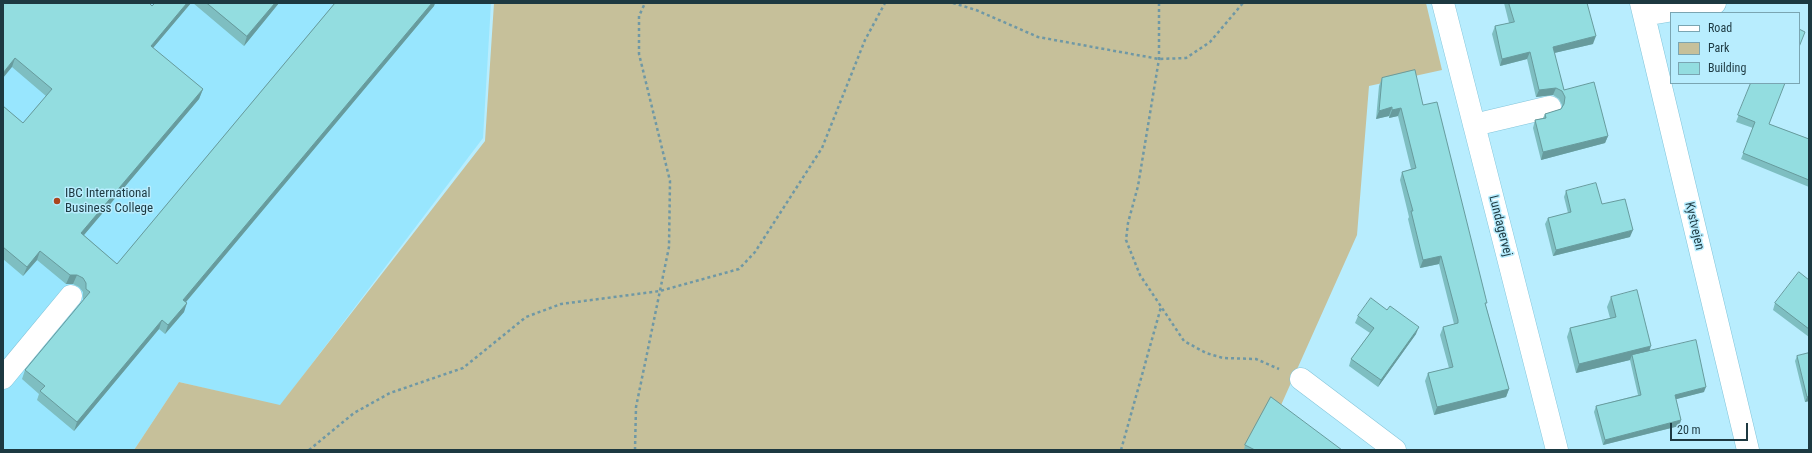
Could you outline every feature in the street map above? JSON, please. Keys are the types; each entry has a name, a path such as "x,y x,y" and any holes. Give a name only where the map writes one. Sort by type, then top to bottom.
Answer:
{"street":[{"name":"Lundagervej","path":"1443,3 1557,450"},
{"path":"1642,9 1715,3"},
{"name":"Kystvejen","path":"1642,9 1748,450"},
{"path":"1474,125 1550,107"},
{"path":"3,378 71,296"},
{"path":"1301,379 1395,450"}],"path":[{"path":"635,450 636,407 669,247 670,181 639,54 639,16 645,3"},
{"path":"309,450 354,413 390,393 463,368 526,317 561,304 660,291 739,269 755,252 822,148 865,40 885,3"},
{"path":"953,3 976,10 1038,37 1159,59 1186,58 1210,42 1243,3"},
{"path":"1160,3 1159,59 1138,186 1135,202 1128,223 1126,240 1140,275 1184,341 1206,353 1223,358 1256,360 1269,364 1301,379"},
{"path":"1121,450 1161,307"}],"shaded area":[{"path":"3,3 491,3 483,138 280,406 179,382 134,450 3,450"}],"green space":[{"path":"494,3 1426,3 1442,70 1369,86 1357,235 1261,450 134,450 179,382 280,405 485,141"}],"building":[{"name":"IBC International Business College","path":"3,3 149,3 152,6 155,3 187,3 151,46 203,89 81,233 117,264 335,3 432,3 183,300 187,303 168,325 162,320 77,422 40,391 45,386 25,370 90,292 86,289 86,283 83,278 77,275 70,275 40,251 27,267 3,247 3,106 23,123 52,89 15,58 3,73"},
{"path":"207,3 275,3 247,36"},
{"path":"1509,3 1587,3 1596,36 1553,47 1564,90 1594,82 1608,136 1543,152 1535,120 1546,118 1545,114 1561,109 1564,104 1565,97 1562,91 1556,88 1539,90 1530,52 1502,59 1495,26 1514,22"},
{"path":"1800,30 1805,32 1800,44"},
{"path":"1415,70 1423,105 1437,102 1487,303 1485,303 1509,389 1437,407 1428,373 1453,367 1443,327 1458,323 1458,320 1441,256 1423,260 1411,211 1413,211 1402,172 1416,168 1401,108 1392,110 1392,107 1379,111 1382,78"},
{"path":"1751,84 1785,84 1769,124 1809,139 1809,180 1743,153 1755,122 1738,115"},
{"path":"1596,183 1602,204 1625,199 1633,230 1556,250 1548,218 1571,212 1566,191"},
{"path":"1799,272 1809,280 1809,329 1775,303"},
{"path":"1637,290 1651,346 1579,364 1570,328 1616,317 1611,297"},
{"path":"1371,298 1387,310 1390,306 1419,327 1381,380 1351,359 1374,328 1358,316"},
{"path":"1696,340 1706,387 1675,395 1681,420 1605,440 1596,406 1641,395 1632,355"},
{"path":"1809,353 1809,396 1807,397 1797,356"},
{"path":"1271,397 1342,450 1255,450 1245,445"}],"place":[{"name":"IBC International Business College","path":"57,201"}]}
